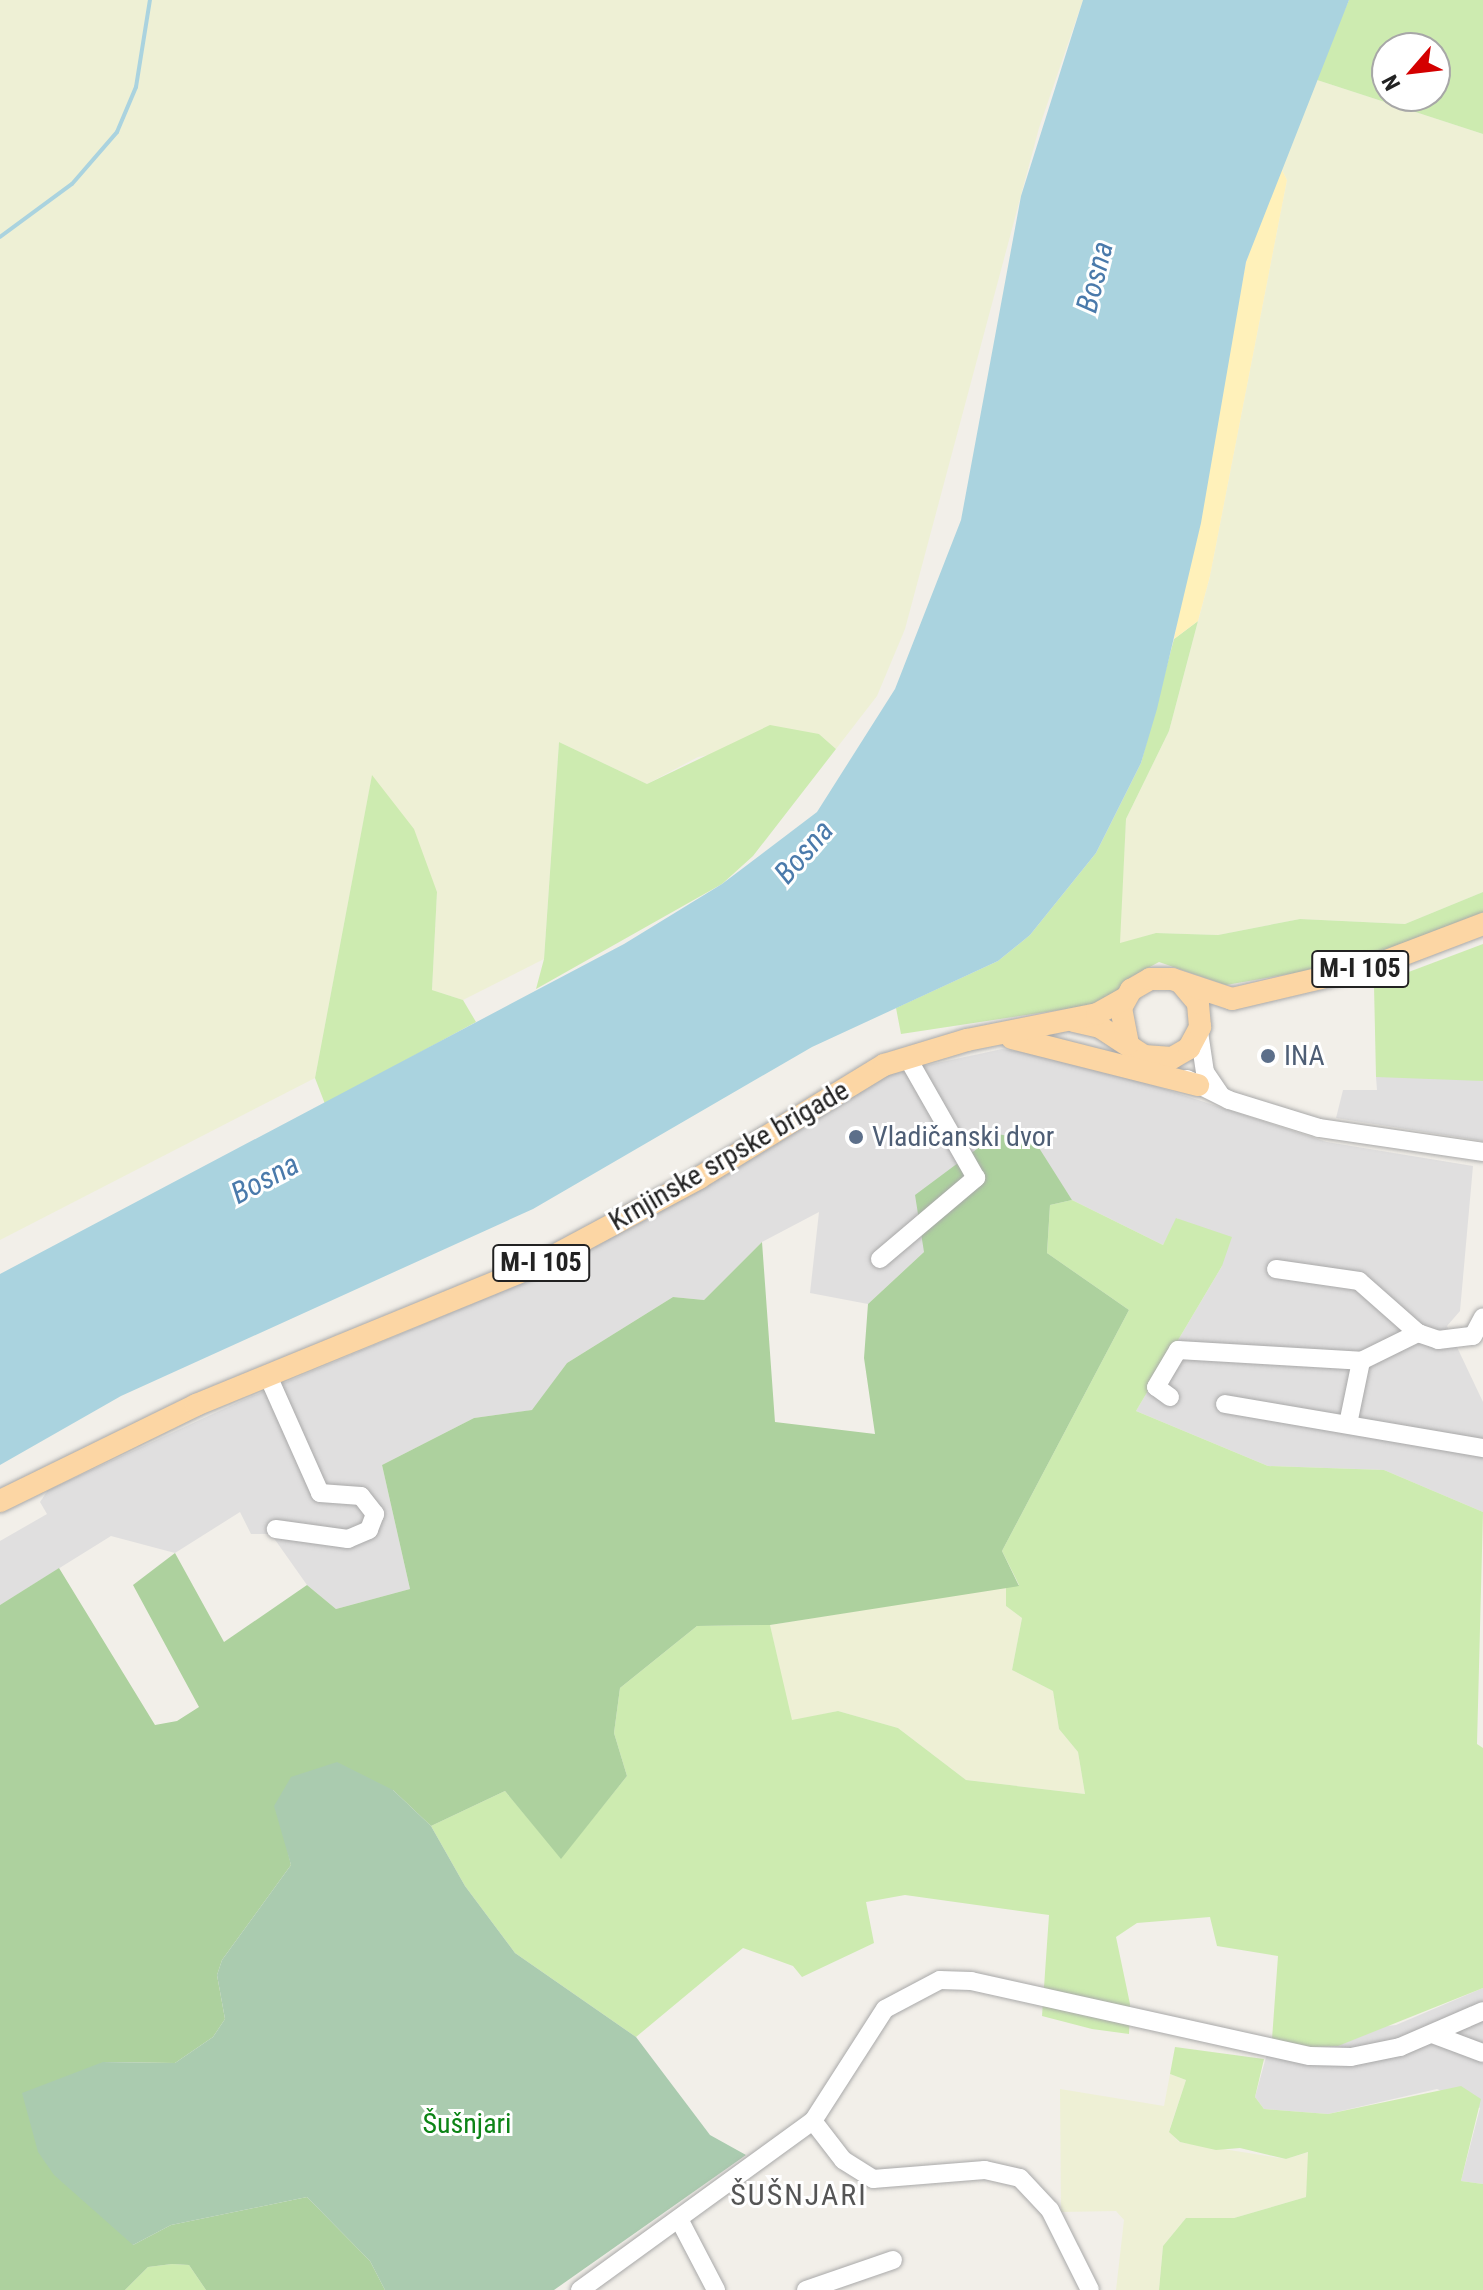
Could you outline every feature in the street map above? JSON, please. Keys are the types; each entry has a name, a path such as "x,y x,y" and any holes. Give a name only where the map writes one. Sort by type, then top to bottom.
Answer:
{"main road":[{"name":"M-I 105","path":"1073,1021 1124,999 1150,979 1182,984 1232,999 1373,966 1483,924"},
{"path":"1182,984 1198,1003 1200,1030"},
{"path":"1124,999 1119,1017 1128,1044"},
{"name":"M-I 105","path":"1154,1059 1181,1054 1232,999"},
{"path":"1073,1021 1128,1044 1154,1059"},
{"name":"Krnjinske srpske brigade","path":"0,1501 76,1460 268,1376 537,1265 907,1057 991,1035 1073,1021"},
{"path":"991,1035 1198,1085"}],"street":[{"path":"1200,1030 1205,1072 1229,1100"},
{"path":"880,1259 976,1178 907,1057"},
{"path":"1154,1059 1229,1100 1365,1137 1483,1152"},
{"path":"1276,1269 1359,1281 1418,1333 1438,1340 1473,1336 1483,1317"},
{"path":"1170,1397 1156,1387 1178,1350 1361,1361 1418,1333"},
{"path":"1348,1424 1361,1361"},
{"path":"268,1376 320,1493 361,1496 375,1514 369,1530 348,1539 276,1529"},
{"path":"1225,1404 1483,1448"},
{"path":"580,2290 680,2221 813,2121 885,2009 940,1980 971,1981 1277,2052 1351,2057 1435,2035 1483,2011"},
{"path":"1435,2035 1483,2053"},
{"path":"813,2121 843,2160 873,2179 985,2170 1020,2178 1050,2210 1090,2290"},
{"path":"680,2221 716,2290"},
{"path":"806,2290 893,2260"}],"shaded area":[{"path":"1002,1049 1075,1060 1327,1142 1473,1166 1460,1311 1447,1326 1483,1402 1483,1512 1384,1470 1268,1466 1136,1411 1222,1266 1177,1218 1163,1245 1072,1200 1029,1136 924,1252 868,1304 810,1293 819,1212 762,1242 704,1300 673,1297 567,1363 533,1410 474,1418 382,1465 410,1589 336,1609 307,1585 271,1534 251,1534 240,1512 175,1553 111,1536 0,1605 0,1541 47,1514 40,1502 48,1490 243,1400 524,1282 886,1074"},
{"path":"1452,1076 1483,1081 1483,1141 1336,1118 1343,1090 1377,1090 1376,1077"},
{"path":"1483,1988 1483,2184 1461,2181 1480,2108 1437,2089 1328,2114 1264,2109 1255,2097 1271,2039 1396,2025"}],"green space":[{"path":"0,0 1083,0 1039,128 905,629 877,696 836,749 819,734 698,757 647,784 559,742 544,959 463,1000 432,990 437,892 372,776 315,1078 0,1240"},
{"path":"1349,0 1483,0 1483,134 1415,112 1451,112 1451,32 1371,32 1371,98 1314,79"},
{"path":"1314,79 1371,98 1371,112 1415,112 1483,134 1483,892 1405,924 1300,919 1218,935 1156,933 1119,944 1126,819 1169,731 1210,576 1287,180 1280,166"},
{"path":"1198,621 1169,731 1126,819 1120,943 1156,933 1218,935 1300,919 1405,924 1483,892 1483,912 1435,935 1346,964 1226,985 1159,962 1131,977 1113,997 1086,1006 901,1034 896,1008 998,961 1030,935 1096,853 1141,763 1174,639"},
{"path":"770,725 819,734 836,749 753,856 722,884 536,989 544,959 559,742 647,784"},
{"path":"372,775 414,829 437,892 432,990 463,1000 476,1022 325,1104 315,1078"},
{"path":"1483,944 1483,1081 1376,1077 1374,985"},
{"path":"997,1134 1034,1140 1072,1200 1050,1205 1047,1253 1129,1310 1002,1551 1019,1586 770,1625 697,1626 620,1688 614,1733 627,1776 561,1859 505,1791 431,1826 393,1790 282,1827 291,1865 222,1960 217,1975 225,2019 213,2037 175,2063 103,2062 133,2245 171,2225 307,2197 370,2261 385,2290 206,2290 189,2265 172,2264 148,2267 125,2290 0,2290 0,1605 59,1568 155,1725 177,1721 199,1707 133,1585 175,1553 224,1642 307,1585 336,1609 410,1589 382,1465 474,1418 532,1410 567,1363 673,1297 704,1300 762,1242 775,1422 875,1434 864,1358 868,1304 924,1252 915,1195"},
{"path":"1072,1200 1163,1245 1176,1218 1232,1237 1222,1266 1136,1411 1268,1466 1384,1470 1483,1512 1477,1744 1483,1748 1483,1988 1338,2046 1312,2047 1272,2039 1278,1956 1217,1946 1210,1917 1137,1923 1116,1937 1130,2004 1129,2034 1092,2029 1042,2016 1049,1915 905,1895 866,1902 874,1943 802,1977 793,1966 743,1948 636,2037 515,1953 465,1886 431,1826 505,1791 561,1858 627,1776 614,1733 620,1688 697,1626 770,1625 792,1720 838,1711 898,1728 966,1780 1085,1794 1078,1752 1059,1729 1053,1691 1012,1670 1022,1618 1006,1606 1006,1587 1019,1585 1002,1551 1129,1310 1047,1253 1050,1205"},
{"path":"1006,1587 1006,1606 1022,1618 1012,1670 1053,1691 1059,1729 1078,1752 1085,1794 966,1780 898,1728 838,1711 791,1721 770,1625"},
{"name":"Šušnjari","path":"337,1762 393,1790 431,1826 465,1886 515,1953 636,2037 710,2135 746,2155 554,2290 385,2290 370,2261 307,2197 171,2225 133,2245 54,2175 38,2152 22,2093 103,2062 175,2063 213,2037 225,2019 217,1975 222,1960 291,1865 274,1806 291,1777"},
{"path":"1175,2047 1264,2059 1255,2097 1264,2109 1328,2114 1461,2086 1481,2099 1461,2181 1483,2184 1483,2290 1159,2290 1163,2246 1186,2218 1234,2218 1306,2197 1308,2152 1286,2159 1240,2148 1216,2150 1180,2142 1169,2132 1186,2080 1170,2074"},
{"path":"1170,2074 1186,2080 1169,2131 1179,2142 1286,2159 1309,2152 1306,2197 1234,2218 1186,2218 1163,2246 1159,2290 1116,2290 1124,2220 1116,2211 1061,2212 1060,2089 1164,2106"},
{"path":"189,2265 206,2290 125,2290 148,2267"}],"sand":[{"path":"1280,166 1287,180 1210,576 1198,621 1174,639 1246,262"}],"water":[{"name":"Bosna","path":"1083,0 1349,0 1246,262 1201,523 1157,709 1141,763 1096,853 1030,935 998,961 812,1047 533,1209 121,1396 0,1465 0,1274 624,944 722,884 817,812 895,689 961,520 1021,196"}],"waterway":[{"path":"0,237 72,184 117,132 136,87 150,0"}],"place":[{"name":"INA","path":"1268,1056"},
{"name":"Vladičanski dvor","path":"856,1137"}],"district":[{"name":"ŠUŠNJARI","path":"799,2195"}]}
